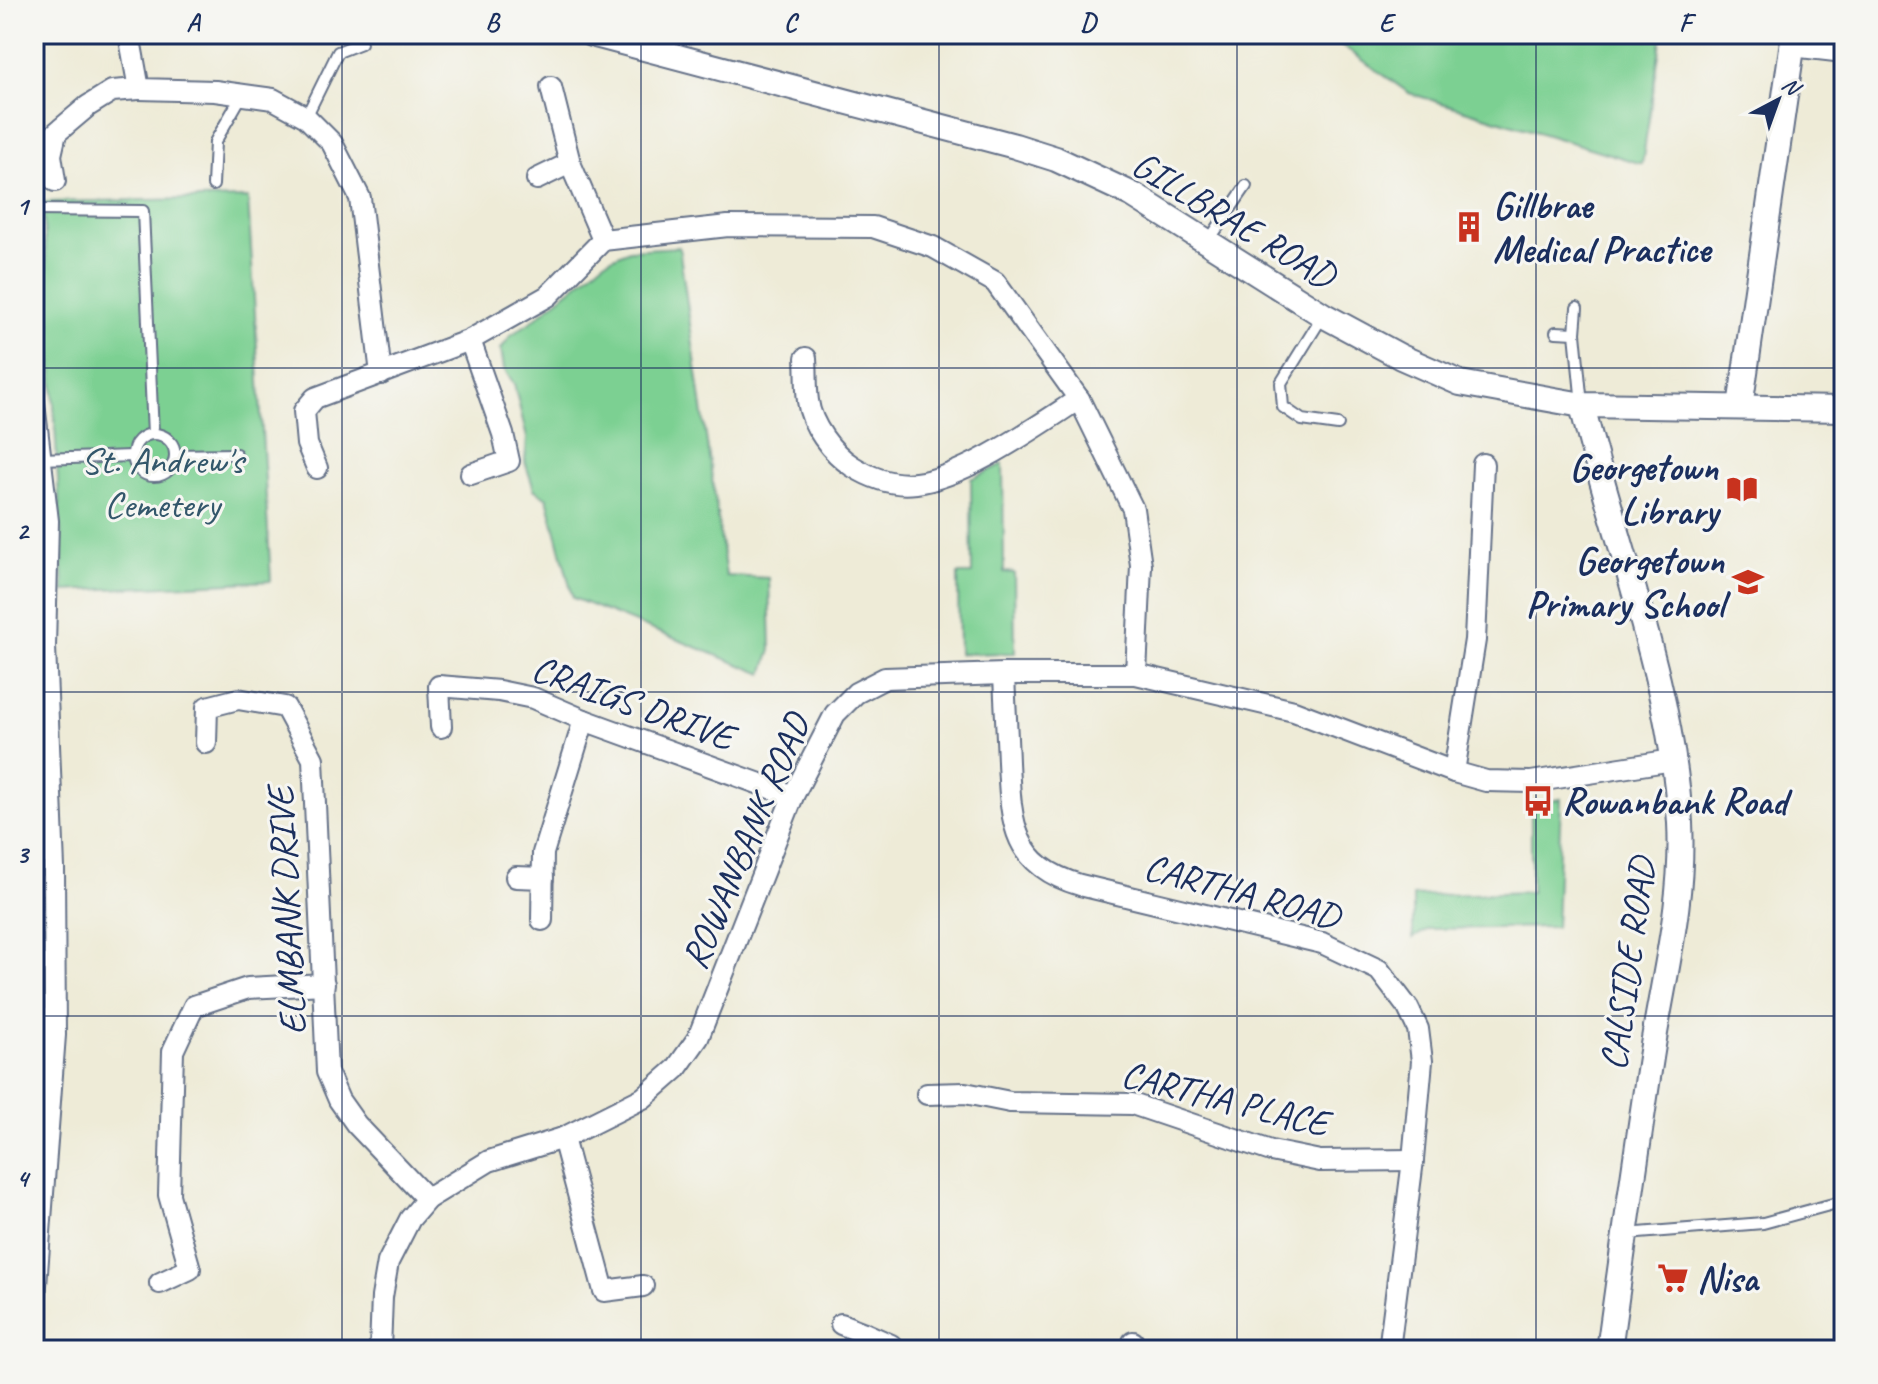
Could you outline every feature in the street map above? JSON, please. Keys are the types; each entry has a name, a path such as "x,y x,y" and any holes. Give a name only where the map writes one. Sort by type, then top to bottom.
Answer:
{"street":[{"path":"129,34 139,89"},
{"name":"GILLBRAE ROAD","path":"591,34 1056,159 1133,195 1323,315 1401,357 1460,383 1582,405 1844,409"},
{"path":"1740,407 1793,40 1844,52"},
{"path":"551,87 570,163 603,240"},
{"path":"55,181 51,155 56,133 112,91 215,91 273,99 306,117 332,143 360,198 381,374"},
{"path":"537,179 570,163"},
{"path":"317,468 307,444 304,411 315,398 470,340 548,296 603,240 728,226 873,227 933,247 995,282 1079,399 1133,509 1141,565 1136,674"},
{"path":"470,340 503,434 509,461 471,474"},
{"path":"806,358 808,404 822,436 845,461 869,477 893,482 915,484 949,473 996,452 1079,399"},
{"path":"34,403 48,521 45,647 54,868 55,1035 34,1312"},
{"name":"CALSIDE ROAD","path":"1582,405 1599,476 1655,664 1673,760 1680,824 1680,891 1653,1044 1609,1350"},
{"path":"1454,772 1475,640 1483,464"},
{"name":"CARTHA ROAD","path":"1004,674 1010,816 1019,838 1037,863 1058,878 1080,885 1322,943 1379,970 1408,1008 1418,1029 1422,1061 1389,1350"},
{"name":"ROWANBANK ROAD","path":"380,1350 382,1297 388,1262 400,1235 427,1199 489,1161 563,1138 643,1098 676,1069 698,1038 793,796 835,714 856,693 885,678 1136,674 1294,711 1454,772 1486,781 1531,782 1673,760"},
{"name":"CRAIGS DRIVE","path":"441,727 439,686 499,691 533,698 584,720 793,796"},
{"name":"ELMBANK DRIVE","path":"206,743 207,707 238,699 285,707 313,759 327,1072 339,1100 356,1124 427,1199"},
{"path":"542,920 543,853 584,720"},
{"path":"516,877 543,878"},
{"path":"160,1283 190,1269 169,1195 173,1051 194,1006 248,988 324,984"},
{"name":"CARTHA PLACE","path":"927,1094 965,1093 1010,1102 1132,1104 1271,1151 1320,1161 1413,1160"},
{"path":"563,1138 604,1291 643,1286"},
{"path":"841,1324 861,1342 891,1345"}],"lane":[{"path":"306,117 338,52 361,43"},
{"path":"213,185 215,142 242,95"},
{"path":"1207,243 1246,186"},
{"path":"34,210 143,211 153,434"},
{"path":"1577,308 1575,333 1582,405"},
{"path":"1323,315 1281,383 1283,407 1302,420 1338,425"},
{"path":"1556,332 1575,333"},
{"path":"153,434 166,437 175,455 171,468 158,476 138,470 133,456 141,438 153,434"},
{"path":"175,455 236,454"},
{"path":"40,459 133,456"},
{"path":"1625,1234 1763,1223 1833,1204"}],"green space":[{"path":"1326,34 1662,34 1642,164 1409,93"},
{"name":"St. Andrew's Cemetery","path":"248,198 271,581 64,591 43,202"},
{"path":"679,247 726,576 769,578 771,650 763,674 573,598 547,498 534,489 525,462 527,438 514,384 504,369 501,349 511,335 605,261 629,250"},
{"path":"1003,464 1004,572 1014,573 1015,653 959,654 958,574 972,574 971,479"},
{"path":"1561,799 1556,927 1429,929 1413,938 1413,896 1531,892 1531,804"}],"place":[{"name":"Gillbrae Medical Practice","path":"1469,227"},
{"name":"Georgetown Library","path":"1742,489"},
{"name":"Georgetown Primary School","path":"1748,582"},
{"name":"Rowanbank Road","path":"1538,801"},
{"name":"Nisa","path":"1673,1278"}]}
